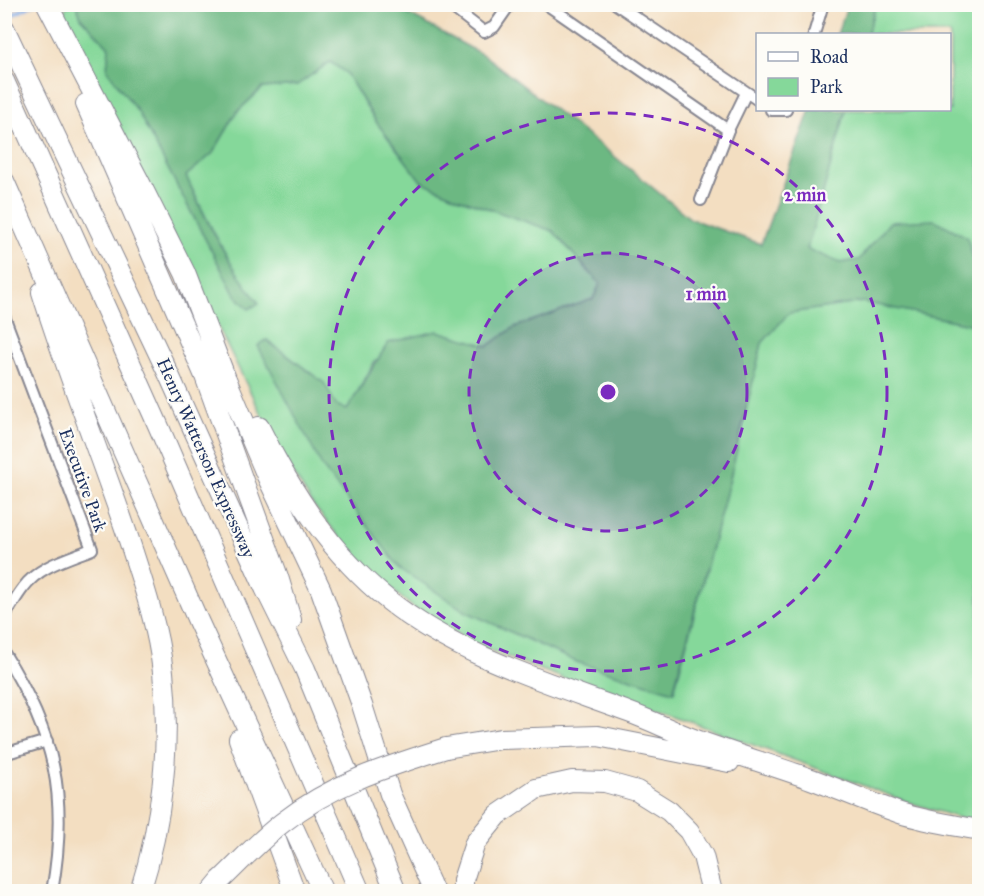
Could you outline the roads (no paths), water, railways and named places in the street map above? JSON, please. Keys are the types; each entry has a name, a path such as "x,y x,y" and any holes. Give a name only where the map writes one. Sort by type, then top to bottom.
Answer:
{"highway":[{"path":"49,13 185,273 226,380 267,476 321,590 362,705 390,794 434,891"},
{"path":"49,13 205,376 278,577 305,669"},
{"name":"Henry Watterson Expressway","path":"8,35 169,375 265,588 305,669 396,891"},
{"name":"Henry Watterson Expressway","path":"4,81 163,436 360,891"},
{"path":"4,181 199,623 323,891"},
{"path":"14,201 59,348 120,512 155,623 163,672 165,722 163,772 156,825 140,891"},
{"path":"226,380 256,421 282,474 312,518 348,564 387,599 422,625 460,647 690,738 811,779 901,813 980,830"},
{"path":"199,623 295,891"},
{"path":"216,886 282,823 328,793 370,772 446,748 501,739 598,736 811,779"},
{"path":"463,891 462,880 475,843 498,815 536,789 572,781 605,782 637,791 669,812 689,831 703,856 712,891"}],"street":[{"path":"448,4 484,32 494,27 510,4"},
{"path":"546,4 728,130"},
{"path":"616,4 756,99"},
{"path":"814,33 824,4"},
{"path":"700,200 728,130 746,93"},
{"name":"Executive Park","path":"4,316 92,549 53,564 37,573 23,587 4,616"},
{"path":"4,652 26,689 42,723 56,777 60,814 58,855 51,891"},
{"path":"4,754 47,741"}],"waterway":[{"path":"4,19 34,4"}]}
